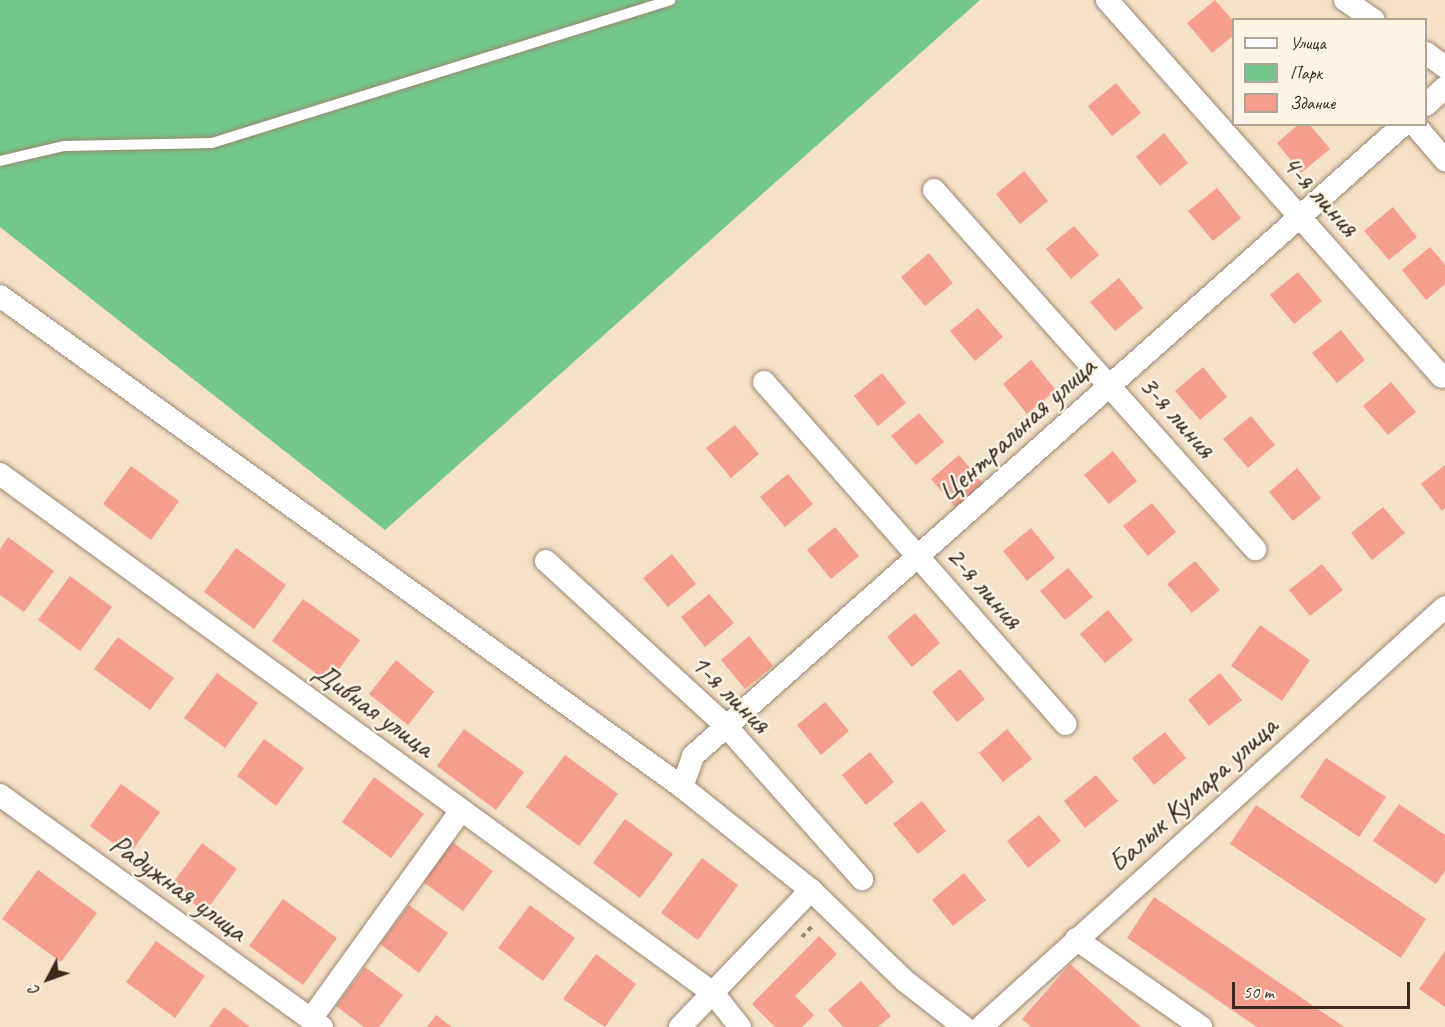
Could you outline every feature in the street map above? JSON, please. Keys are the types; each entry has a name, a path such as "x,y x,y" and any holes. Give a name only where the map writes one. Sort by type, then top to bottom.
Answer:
{"street":[{"name":"4-я линия","path":"1107,0 1442,377"},
{"path":"1345,0 1371,18"},
{"path":"1427,54 1445,67"},
{"path":"1427,103 1445,87"},
{"name":"Центральная улица","path":"682,786 693,756 1402,126"},
{"path":"1416,126 1445,160"},
{"name":"3-я линия","path":"934,190 1255,549"},
{"path":"0,296 682,786 811,890 905,981 964,1027"},
{"name":"2-я линия","path":"764,382 1066,724"},
{"name":"Дивная улица","path":"0,474 713,993 740,1027"},
{"name":"1-я линия","path":"546,561 726,726 862,879"},
{"name":"Балык Кумара улица","path":"981,1027 1445,607"},
{"name":"Радужная улица","path":"0,795 317,1023"},
{"path":"317,1023 461,810"},
{"path":"680,1027 811,890"},
{"path":"1076,939 1202,1027"}],"lane":[{"path":"0,161 64,146 212,143 670,0"}],"green space":[{"path":"0,0 980,0 385,530 0,227"}],"building":[{"path":"1215,0 1232,20 1232,37 1212,53 1187,23"},
{"path":"1116,83 1141,113 1112,136 1088,106"},
{"path":"1297,126 1311,126 1330,149 1301,173 1277,143"},
{"path":"1164,133 1188,163 1160,186 1136,157"},
{"path":"1024,171 1048,201 1020,224 996,194"},
{"path":"1217,188 1241,218 1213,241 1188,211"},
{"path":"1393,207 1417,237 1389,260 1364,231"},
{"path":"1074,226 1099,255 1071,279 1046,249"},
{"path":"1430,247 1445,265 1445,284 1426,300 1402,270"},
{"path":"929,253 953,283 925,306 901,277"},
{"path":"1298,272 1322,301 1294,324 1270,295"},
{"path":"1119,278 1143,308 1115,331 1090,302"},
{"path":"978,308 1003,337 975,361 950,331"},
{"path":"1341,330 1365,360 1337,383 1312,353"},
{"path":"1031,360 1056,390 1027,414 1003,384"},
{"path":"1203,367 1227,397 1200,420 1175,391"},
{"path":"882,373 906,403 878,426 854,396"},
{"path":"1391,382 1416,412 1388,435 1363,406"},
{"path":"919,413 944,442 916,465 891,436"},
{"path":"1251,416 1275,445 1248,468 1223,439"},
{"path":"735,425 759,454 731,478 706,448"},
{"path":"1113,451 1137,481 1109,504 1084,475"},
{"path":"959,455 984,485 956,508 931,479"},
{"path":"1445,465 1445,508 1442,511 1421,484"},
{"path":"131,466 179,501 151,540 103,504"},
{"path":"1297,468 1321,498 1293,521 1269,492"},
{"path":"788,474 813,504 785,527 760,497"},
{"path":"1152,503 1176,532 1148,556 1123,526"},
{"path":"1383,507 1405,533 1372,560 1351,533"},
{"path":"835,527 859,556 831,579 807,550"},
{"path":"1031,528 1055,558 1027,581 1003,551"},
{"path":"8,537 54,571 24,612 0,595 0,549"},
{"path":"236,548 286,585 254,629 204,592"},
{"path":"672,554 696,584 668,607 643,578"},
{"path":"1195,561 1220,590 1192,613 1167,584"},
{"path":"1322,564 1343,590 1310,616 1289,590"},
{"path":"1068,568 1093,597 1065,620 1040,591"},
{"path":"70,576 112,607 80,651 38,620"},
{"path":"709,594 734,623 705,647 681,617"},
{"path":"303,599 360,640 329,683 272,641"},
{"path":"1108,610 1133,640 1105,663 1080,634"},
{"path":"915,613 940,643 912,667 887,637"},
{"path":"1260,625 1310,660 1282,701 1231,666"},
{"path":"749,636 773,666 745,689 721,660"},
{"path":"118,637 174,678 150,710 94,669"},
{"path":"396,660 434,692 408,725 369,694"},
{"path":"960,669 985,699 957,722 932,692"},
{"path":"217,673 258,703 225,748 184,718"},
{"path":"1220,673 1242,700 1209,726 1188,700"},
{"path":"825,702 849,731 821,755 797,725"},
{"path":"464,729 524,772 496,810 437,766"},
{"path":"1007,729 1032,759 1003,782 979,753"},
{"path":"1165,732 1186,758 1154,785 1132,758"},
{"path":"264,739 304,768 276,806 237,776"},
{"path":"870,752 894,782 866,805 842,775"},
{"path":"565,755 618,794 579,846 526,807"},
{"path":"1326,758 1386,797 1359,837 1300,797"},
{"path":"1096,775 1118,801 1085,828 1064,801"},
{"path":"374,777 424,814 391,858 342,822"},
{"path":"121,784 160,812 129,855 90,826"},
{"path":"922,801 946,831 918,854 893,824"},
{"path":"1399,804 1445,835 1445,871 1436,884 1373,841"},
{"path":"1256,805 1426,919 1401,958 1230,844"},
{"path":"1039,815 1061,841 1028,868 1007,841"},
{"path":"625,819 673,854 640,898 593,863"},
{"path":"452,842 493,871 463,911 423,882"},
{"path":"202,843 237,869 205,912 170,887"},
{"path":"702,858 738,885 698,940 661,913"},
{"path":"38,870 97,913 61,962 2,919"},
{"path":"964,873 986,900 953,926 932,900"},
{"path":"1154,897 1344,1027 1257,1027 1127,938"},
{"path":"283,899 337,938 303,985 249,946"},
{"path":"409,905 448,933 419,973 380,944"},
{"path":"530,905 575,938 543,981 498,948"},
{"path":"819,936 837,954 795,996 814,1015 802,1027 775,1027 752,1004"},
{"path":"156,941 205,976 175,1018 126,982"},
{"path":"1445,951 1445,1007 1419,989"},
{"path":"596,954 636,984 605,1027 563,999"},
{"path":"1070,964 1141,1027 1031,1027 1022,1019"},
{"path":"365,967 403,995 379,1027 364,1027 336,1006"},
{"path":"861,981 891,1016 878,1027 843,1027 828,1010"},
{"path":"224,1007 250,1027 209,1027"},
{"path":"436,1015 452,1027 427,1027"}]}
